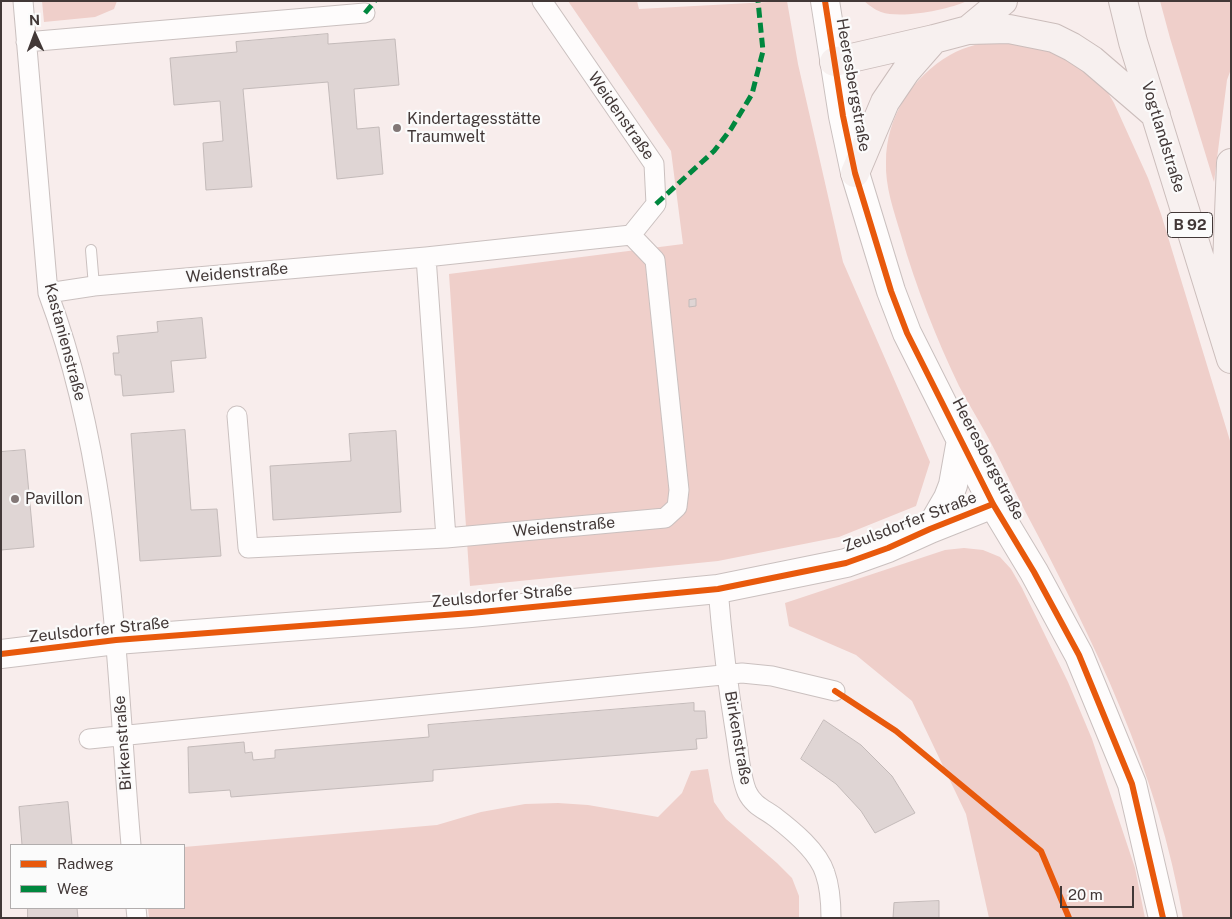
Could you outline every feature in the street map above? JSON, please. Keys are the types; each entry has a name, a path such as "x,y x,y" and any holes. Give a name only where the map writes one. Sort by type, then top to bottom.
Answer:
{"main road":[{"path":"968,30 1003,1"},
{"name":"Vogtlandstraße","path":"1123,1 1156,115 1228,347"},
{"path":"834,62 968,30 1010,29 1054,38 1072,47 1092,60 1156,115"},
{"path":"855,173 885,102 906,70 934,39"},
{"path":"1228,347 1231,163"}],"street":[{"name":"Kastanienstraße","path":"22,1 48,293 57,316 85,417 96,472 116,640"},
{"name":"Weidenstraße","path":"48,293 94,286 426,256 631,235 656,204 654,164 542,1"},
{"name":"Heeresbergstraße","path":"825,1 834,62 855,173 890,291 907,333 993,504 1034,572 1083,664 1132,784 1163,918"},
{"path":"26,42 365,14"},
{"name":"Weidenstraße","path":"446,538 665,518 677,507 679,490 655,260 631,235"},
{"path":"238,416 248,548 446,538 426,256"},
{"path":"930,529 954,484 962,440"},
{"name":"Zeulsdorfer Straße","path":"1,654 116,640 471,613 718,589 846,563 888,548 993,504"},
{"path":"718,589 726,674"},
{"name":"Birkenstraße","path":"116,640 121,737 131,844"},
{"path":"89,740 726,674 742,673 772,676 836,691"},
{"name":"Birkenstraße","path":"726,674 747,792 755,804 774,816 796,834 814,854 825,872 831,900 831,918"}],"lane":[{"path":"91,250 94,286"}],"shaded area":[{"path":"42,1 117,1 114,9 95,17 44,22"},
{"path":"568,1 637,1 639,9 787,1 798,64 843,262 930,462 916,506 839,537 718,561 470,586 449,274 683,244 671,151"},
{"path":"864,1 967,1 937,10 912,14 890,14 874,9"},
{"path":"1160,1 1231,1 1231,69 1227,80 1214,182 1170,38"},
{"path":"1003,38 1059,50 1100,79 1114,103 1148,178 1161,214 1231,444 1231,918 1183,918 1172,864 1158,811 1120,708 1075,608 995,451 959,386 934,331 907,254 891,199 886,171 887,145 896,114 913,87 936,64 950,55 969,47"},
{"path":"964,548 983,550 1000,557 1011,569 1068,682 1092,739 1135,868 1145,918 989,918 966,814 912,701 856,655 789,626 785,603 945,550"},
{"path":"708,769 714,802 726,819 792,878 799,896 799,918 149,918 148,909 185,909 185,847 437,825 481,812 525,804 558,803 588,805 658,817 682,793 691,771"}],"building":[{"path":"328,34 328,44 395,39 399,85 354,89 357,129 379,127 383,174 337,179 328,82 243,89 252,187 206,190 203,143 223,141 220,101 174,105 170,58 237,52 236,42"},
{"path":"696,299 696,306 689,307 689,300"},
{"path":"202,318 206,358 171,361 174,392 123,396 121,375 115,375 113,353 119,353 117,336 158,332 157,322"},
{"path":"185,430 191,510 217,509 221,556 140,561 131,434"},
{"path":"396,431 401,512 273,520 270,466 351,461 349,434"},
{"name":"Pavillon","path":"25,450 34,547 1,550 1,452"},
{"path":"694,703 694,711 705,711 707,738 696,739 697,749 433,770 433,781 231,797 230,790 189,793 188,747 244,742 245,753 252,752 253,760 275,758 275,750 429,737 428,725"},
{"path":"824,720 861,745 892,776 915,813 875,833 861,811 836,784 801,759"},
{"path":"68,802 72,844 22,844 19,807"},
{"path":"939,901 939,918 893,918 894,903"},
{"path":"28,909 77,909 78,918 28,918"}],"marked path":[{"path":"365,13 375,1"},
{"path":"656,204 714,151 731,129 752,94 763,51 758,1"}],"cycle path":[{"path":"825,1 843,116 855,173 891,291 907,333 993,504 1034,572 1079,655 1132,784 1163,918"},
{"path":"1,654 116,640 471,613 718,589 846,563 888,548 993,504"},
{"path":"835,691 896,731 1041,851 1069,918"}],"place":[{"name":"Kindertagesstätte Traumwelt","path":"397,128"},
{"name":"Pavillon","path":"15,499"}]}
